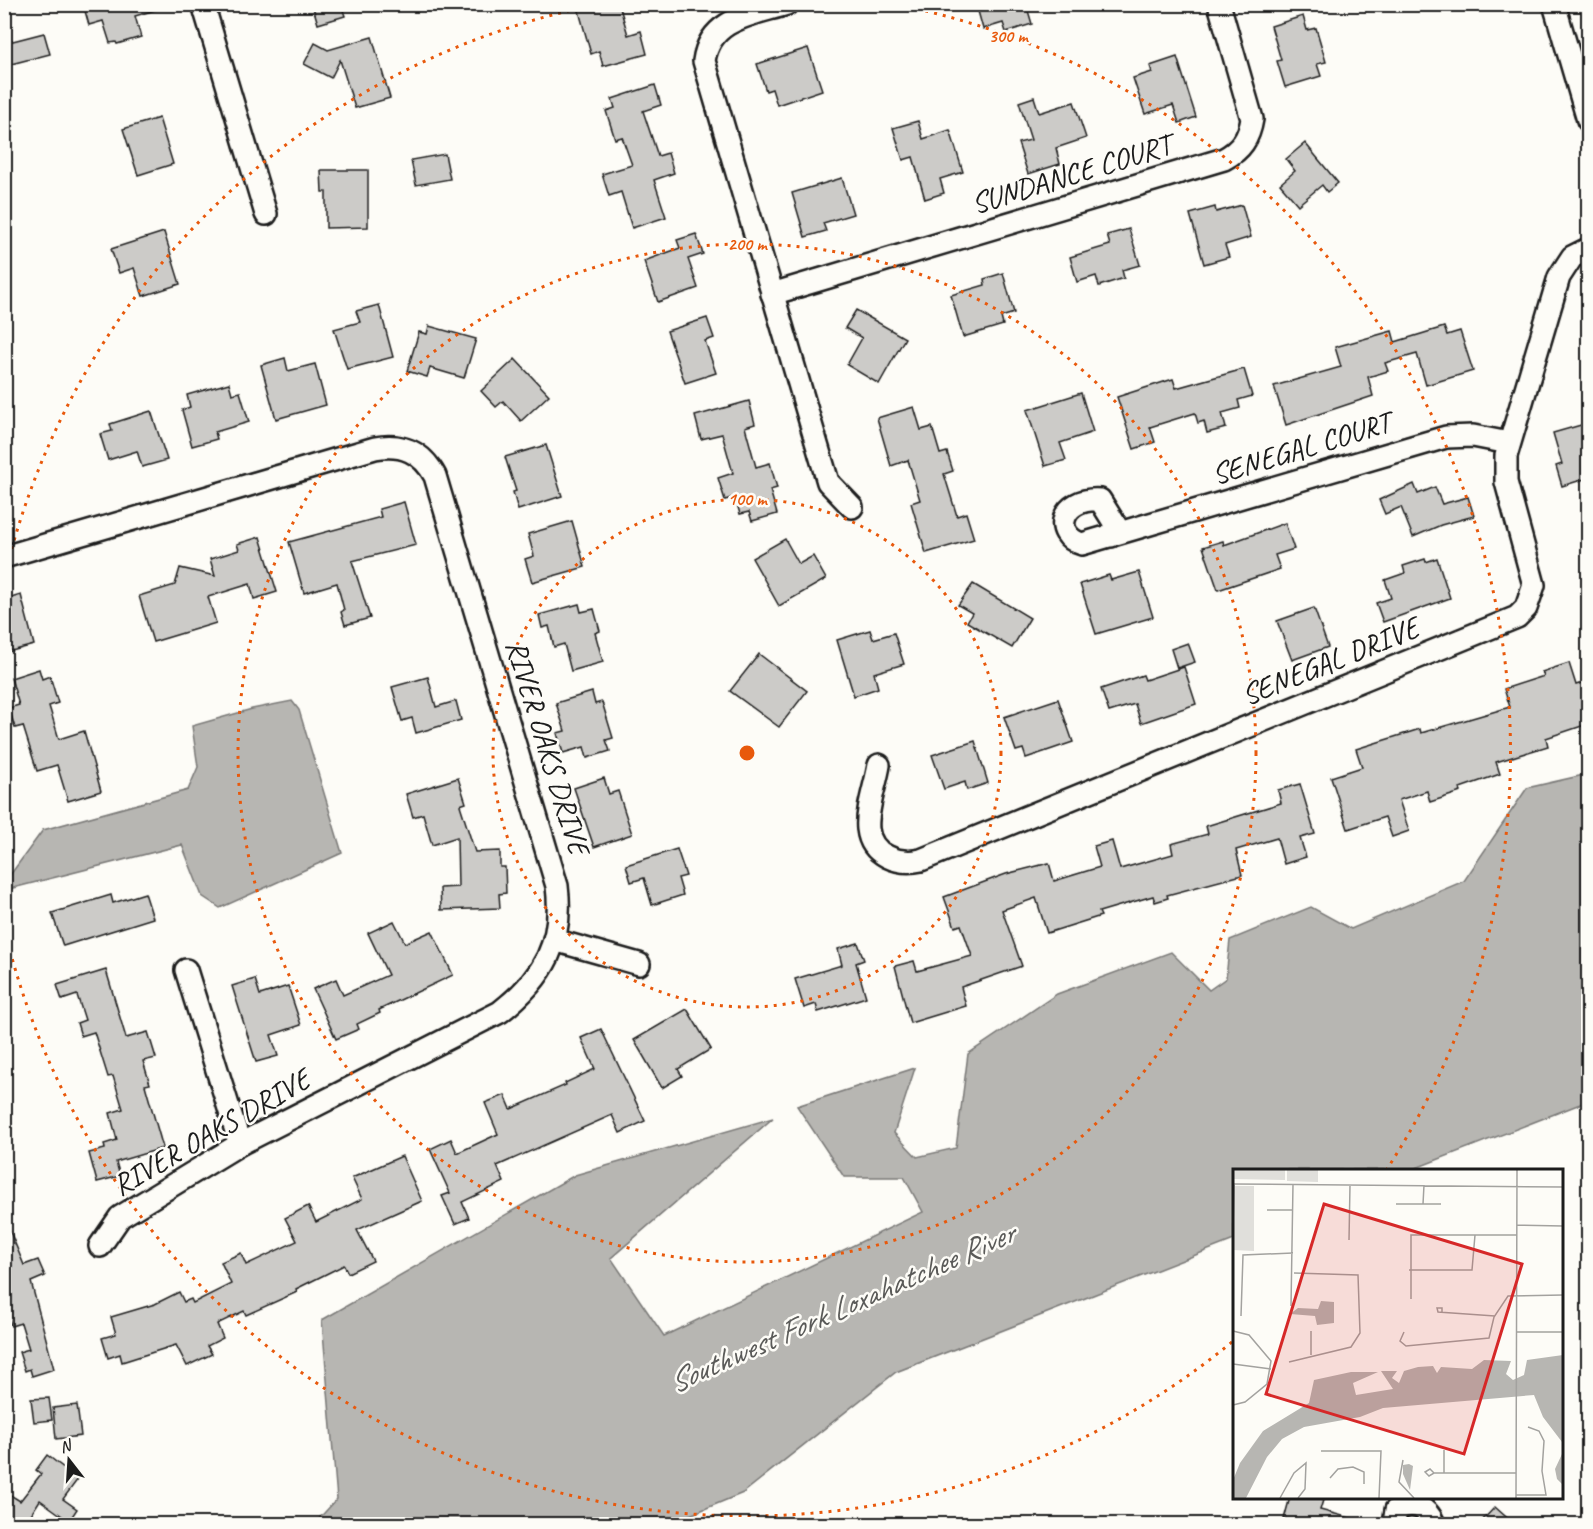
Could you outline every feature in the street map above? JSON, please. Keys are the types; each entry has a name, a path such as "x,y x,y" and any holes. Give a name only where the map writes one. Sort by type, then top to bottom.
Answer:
{"street":[{"path":"203,4 266,214"},
{"path":"787,4 731,21 720,27 711,37 704,61 828,482 852,507"},
{"name":"SUNDANCE COURT","path":"772,294 1224,159 1236,153 1250,132 1252,119 1219,4"},
{"path":"1554,4 1588,120"},
{"name":"SENEGAL DRIVE","path":"879,765 868,828 871,839 886,857 897,862 921,860 1517,617 1529,603 1534,585 1506,482 1506,456 1559,277 1572,257 1588,249"},
{"name":"SENEGAL COURT","path":"1111,536 1439,439 1473,436 1509,443"},
{"name":"RIVER OAKS DRIVE","path":"4,558 375,448 399,446 421,457 435,476 554,873 559,914 554,940 546,961 531,985 500,1012 240,1144 120,1217 100,1246"},
{"path":"554,940 639,964"},
{"path":"186,970 240,1144"},
{"path":"1394,1524 1396,1510 1405,1505 1415,1505 1429,1513 1434,1524"}],"water":[{"path":"292,701 299,710 342,853 220,908 202,896 182,845 5,890 5,882 43,830 188,790 198,767 192,726 252,709"},
{"name":"Southwest Fork Loxahatchee River","path":"1588,774 1588,1101 1414,1169 1233,1169 1233,1240 896,1372 743,1493 668,1524 314,1524 337,1499 322,1320 575,1175 773,1118 611,1258 664,1336 923,1212 904,1177 844,1177 797,1106 915,1068 894,1133 917,1157 956,1148 968,1054 1057,994 1171,952 1209,990 1226,978 1230,940 1311,907 1351,929 1464,881 1527,788"}],"building":[{"path":"83,4 162,4 162,8 135,16 141,37 117,44 116,42 110,43 103,21 89,25"},
{"path":"312,4 341,4 345,16 318,24"},
{"path":"577,4 619,4 628,35 641,31 647,54 603,66 599,51 591,54"},
{"path":"976,4 1026,4 1032,24 1006,32 1003,23 983,29"},
{"path":"1303,16 1307,30 1316,28 1326,62 1317,64 1321,76 1285,87 1277,61 1281,60 1271,26"},
{"path":"44,33 50,54 11,64 5,43"},
{"path":"372,37 390,98 355,108 340,60 331,78 304,64 315,43 328,50"},
{"path":"808,48 822,90 777,105 772,89 766,91 757,64"},
{"path":"1177,57 1196,117 1179,123 1173,105 1145,114 1133,78 1152,72 1150,66"},
{"path":"655,85 661,105 643,111 658,156 668,153 674,173 654,180 666,217 632,228 621,192 609,196 602,174 632,165 622,137 615,139 606,111 615,108 612,99"},
{"path":"1034,97 1039,113 1074,102 1086,138 1056,148 1060,164 1028,174 1018,143 1031,140 1019,102"},
{"path":"159,118 173,164 138,175 123,129"},
{"path":"918,121 923,139 950,130 963,172 940,179 944,193 925,199 913,157 903,160 893,128"},
{"path":"1305,143 1338,183 1327,192 1322,185 1298,205 1280,184 1295,171 1286,159"},
{"path":"445,154 450,179 416,185 411,160"},
{"path":"321,170 368,170 368,227 326,228 326,192 322,192"},
{"path":"842,178 853,214 823,223 826,231 805,237 792,193"},
{"path":"1242,205 1251,237 1225,245 1229,257 1204,264 1190,214 1215,207 1216,212"},
{"path":"1129,229 1140,265 1122,270 1124,278 1099,286 1096,276 1077,282 1070,257 1110,245 1107,235"},
{"path":"164,232 180,284 143,296 134,268 119,273 111,249"},
{"path":"696,234 703,254 688,259 698,288 658,302 644,261 680,248 677,240"},
{"path":"1003,273 1014,313 1001,317 1003,325 963,337 951,295 985,285 984,279"},
{"path":"379,305 393,357 347,369 334,329 360,322 356,311"},
{"path":"856,310 905,338 879,384 847,365 862,338 845,328"},
{"path":"707,318 714,338 705,341 716,373 685,383 667,331"},
{"path":"429,326 476,339 464,378 430,368 427,377 407,371 419,332 427,334"},
{"path":"1444,327 1447,335 1460,331 1473,371 1426,385 1417,354 1385,363 1388,371 1368,377 1373,396 1286,425 1274,386 1341,367 1335,347 1392,331 1395,342"},
{"path":"285,358 288,371 315,364 326,405 276,419 261,365"},
{"path":"515,359 549,395 521,421 503,401 496,407 481,391"},
{"path":"1244,369 1252,396 1238,400 1240,408 1222,413 1226,428 1207,433 1204,421 1198,423 1195,413 1150,427 1155,442 1134,449 1117,397 1173,379 1176,388"},
{"path":"229,383 232,394 240,392 249,422 215,432 217,439 192,446 182,410 190,407 187,395"},
{"path":"1081,393 1093,432 1060,443 1066,460 1045,466 1027,410"},
{"path":"749,401 755,424 745,427 756,467 770,463 777,488 770,490 777,514 752,521 749,512 740,514 735,497 725,500 718,478 733,473 722,434 701,439 695,416"},
{"path":"914,407 921,430 932,427 940,454 947,452 953,471 944,474 957,516 966,513 974,539 926,553 911,503 920,500 908,460 891,466 877,418"},
{"path":"151,411 167,460 142,467 137,451 108,460 100,434 112,431 110,424"},
{"path":"1588,423 1588,478 1562,486 1556,466 1562,464 1553,433"},
{"path":"546,445 562,496 518,510 513,492 516,491 505,457"},
{"path":"1414,484 1418,494 1435,487 1442,504 1468,497 1474,516 1441,525 1413,537 1401,507 1385,514 1379,500"},
{"path":"404,502 416,545 352,561 370,618 345,625 341,612 344,610 337,583 304,593 289,542 381,517 379,509"},
{"path":"572,521 585,567 532,582 525,559 534,556 528,534"},
{"path":"1285,523 1294,549 1275,555 1280,569 1218,590 1203,547 1223,541 1224,545"},
{"path":"260,537 277,592 254,599 250,584 208,597 216,623 153,642 139,596 175,585 180,568 215,576 210,559 239,550 237,544"},
{"path":"785,539 799,564 813,556 826,579 779,606 752,558"},
{"path":"1437,558 1450,598 1383,622 1376,603 1391,598 1385,580 1405,573 1403,566"},
{"path":"1139,572 1153,617 1096,634 1080,584 1109,575 1111,580"},
{"path":"973,584 1030,618 1012,648 967,622 972,613 958,605"},
{"path":"21,595 34,645 4,653 4,600"},
{"path":"579,604 581,612 594,609 600,631 595,633 603,662 571,671 564,644 554,647 549,626 542,628 539,615"},
{"path":"1314,608 1328,647 1292,660 1277,621"},
{"path":"870,630 873,639 894,633 904,664 874,673 878,688 854,696 837,640"},
{"path":"1188,643 1195,662 1177,668 1171,649"},
{"path":"759,654 807,691 779,727 730,691"},
{"path":"1569,663 1576,685 1588,681 1588,724 1546,738 1548,746 1496,762 1500,774 1460,788 1461,792 1430,802 1427,791 1399,800 1409,831 1392,837 1385,817 1348,829 1331,777 1362,767 1356,749 1420,729 1421,733 1510,707 1504,689 1544,676 1542,672"},
{"path":"1184,667 1196,704 1141,723 1135,704 1109,712 1101,689 1143,675 1145,680"},
{"path":"39,669 42,679 50,676 58,703 49,706 59,739 84,731 101,791 68,801 57,765 37,771 23,726 15,728 9,708 19,705 11,678"},
{"path":"428,677 436,707 456,701 461,720 416,733 412,718 402,721 392,687"},
{"path":"592,692 595,704 602,702 613,738 606,740 610,751 587,758 584,747 563,753 557,733 565,731 556,703"},
{"path":"1058,699 1073,742 1026,758 1023,749 1016,751 1004,717"},
{"path":"975,741 988,783 967,790 965,782 944,789 932,755"},
{"path":"458,778 466,803 460,805 475,852 500,851 500,867 505,867 506,893 499,894 500,908 441,910 440,888 458,887 457,837 432,845 423,814 413,817 406,794"},
{"path":"604,778 609,794 618,791 632,834 594,847 574,788"},
{"path":"1300,784 1315,834 1300,838 1306,857 1284,864 1277,838 1236,850 1242,875 1167,895 1168,898 1155,902 1153,896 1099,912 1101,916 1047,933 1036,898 1002,910 1022,966 961,987 966,1006 910,1023 895,966 914,961 917,971 972,956 961,925 955,927 944,897 1006,874 1049,863 1054,881 1100,867 1094,846 1112,841 1120,869 1173,854 1171,844 1208,834 1206,826 1281,803 1278,790"},
{"path":"677,849 686,876 678,878 683,895 652,905 644,878 631,882 626,865"},
{"path":"145,893 153,918 63,946 52,913 111,895 113,903"},
{"path":"394,921 405,943 432,931 453,975 379,1010 380,1013 357,1024 359,1029 336,1039 313,989 336,979 343,995 388,975 368,933"},
{"path":"858,943 864,960 856,963 866,997 818,1012 816,1004 804,1008 795,979 842,965 838,949"},
{"path":"106,970 126,1038 148,1032 156,1058 143,1061 150,1084 145,1085 163,1148 116,1162 120,1176 97,1182 89,1153 105,1149 104,1144 117,1140 110,1113 123,1109 113,1076 108,1077 94,1032 81,1036 77,1023 85,1020 77,995 62,1000 57,985"},
{"path":"255,979 260,995 288,986 301,1025 271,1035 278,1056 256,1062 232,986"},
{"path":"687,1009 711,1049 678,1069 682,1076 662,1088 634,1040"},
{"path":"601,1029 645,1121 620,1133 612,1115 497,1166 504,1182 462,1202 469,1218 455,1224 442,1196 450,1193 430,1149 451,1139 457,1153 498,1134 485,1103 505,1095 511,1109 566,1085 565,1083 595,1069 581,1038"},
{"path":"402,1156 422,1201 357,1230 373,1261 348,1273 344,1265 296,1289 297,1292 246,1315 244,1311 217,1324 223,1338 207,1346 212,1354 187,1366 176,1345 122,1362 120,1354 108,1358 102,1338 116,1334 111,1317 155,1304 179,1292 184,1302 191,1299 193,1303 231,1284 221,1262 241,1253 246,1265 297,1241 285,1218 308,1206 316,1222 362,1199 352,1178"},
{"path":"4,1217 24,1265 38,1260 45,1276 31,1282 54,1369 32,1376 30,1369 25,1371 19,1352 29,1349 21,1323 11,1326 4,1303"},
{"path":"49,1398 52,1420 34,1422 31,1399"},
{"path":"77,1405 81,1436 56,1439 53,1408"},
{"path":"47,1455 78,1479 63,1499 77,1509 69,1521 40,1500 25,1524 4,1524 4,1491 20,1501 41,1474 36,1470"},
{"path":"1289,1499 1323,1499 1320,1510 1358,1520 1357,1524 1304,1524 1284,1519"},
{"path":"1495,1507 1514,1524 1479,1524"}]}
